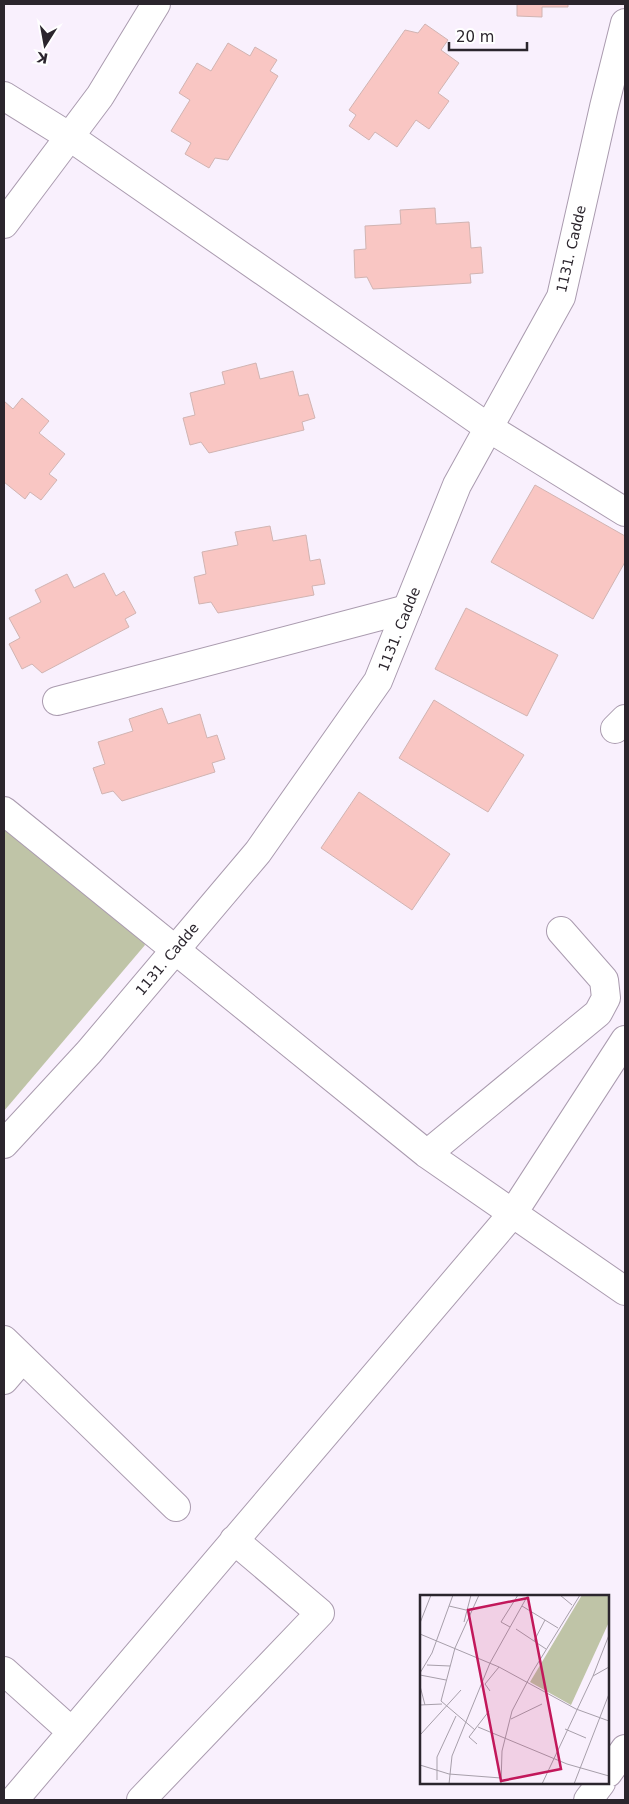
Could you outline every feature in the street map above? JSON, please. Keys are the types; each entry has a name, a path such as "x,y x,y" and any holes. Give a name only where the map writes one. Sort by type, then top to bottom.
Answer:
{"street":[{"path":"4,224 100,96 156,4"},
{"name":"1131. Cadde","path":"4,1144 89,1052 258,852 378,681 457,485 561,296 604,107 625,27"},
{"path":"4,96 70,136 488,428 625,512"},
{"path":"57,701 407,609"},
{"path":"4,811 174,951 427,1154 625,1291"},
{"path":"427,1154 598,1013 606,998 604,980 561,931"},
{"path":"25,1796 72,1732 513,1213 625,1040"},
{"path":"4,1380 13,1349 176,1507"},
{"path":"141,1800 320,1614 234,1540"},
{"path":"4,1671 72,1732"},
{"path":"609,1772 625,1749"},
{"path":"588,1800 600,1784"}],"green space":[{"path":"4,820 136,926 145,945 4,1111"}],"building":[{"path":"517,4 568,4 568,7 542,7 542,17 517,16"},
{"path":"425,24 448,40 441,50 459,63 438,93 449,101 429,129 416,120 397,147 375,132 369,140 349,126 356,115 349,110 405,30 418,33"},
{"path":"228,43 250,56 255,47 277,60 270,71 278,76 228,160 215,158 209,168 185,154 191,143 171,131 190,100 179,93 197,63 211,71"},
{"path":"435,208 436,224 469,222 471,248 481,247 483,273 470,274 471,283 373,289 367,277 355,278 354,250 366,249 365,226 401,224 400,210"},
{"path":"256,363 260,379 293,371 299,396 308,394 315,418 302,422 304,430 209,453 201,442 190,445 183,418 195,415 190,393 225,384 222,372"},
{"path":"22,398 49,421 39,433 65,454 49,474 57,480 41,500 30,492 25,499 4,482 4,401 13,409"},
{"path":"535,485 625,536 625,562 593,619 491,562"},
{"path":"270,526 273,541 306,535 310,561 320,559 325,584 312,586 314,595 218,613 211,602 199,604 194,577 206,574 202,552 238,545 235,532"},
{"path":"104,573 116,596 124,591 136,613 125,619 129,627 42,673 32,664 22,669 9,644 20,638 9,618 41,602 35,590 67,574 74,588"},
{"path":"466,608 558,655 527,716 435,669"},
{"path":"434,700 524,755 488,812 399,758"},
{"path":"162,708 168,724 200,714 207,738 217,735 225,759 212,763 215,772 122,801 113,791 102,794 93,768 105,764 98,742 133,731 129,719"},
{"path":"359,792 450,854 412,910 321,848"}]}
